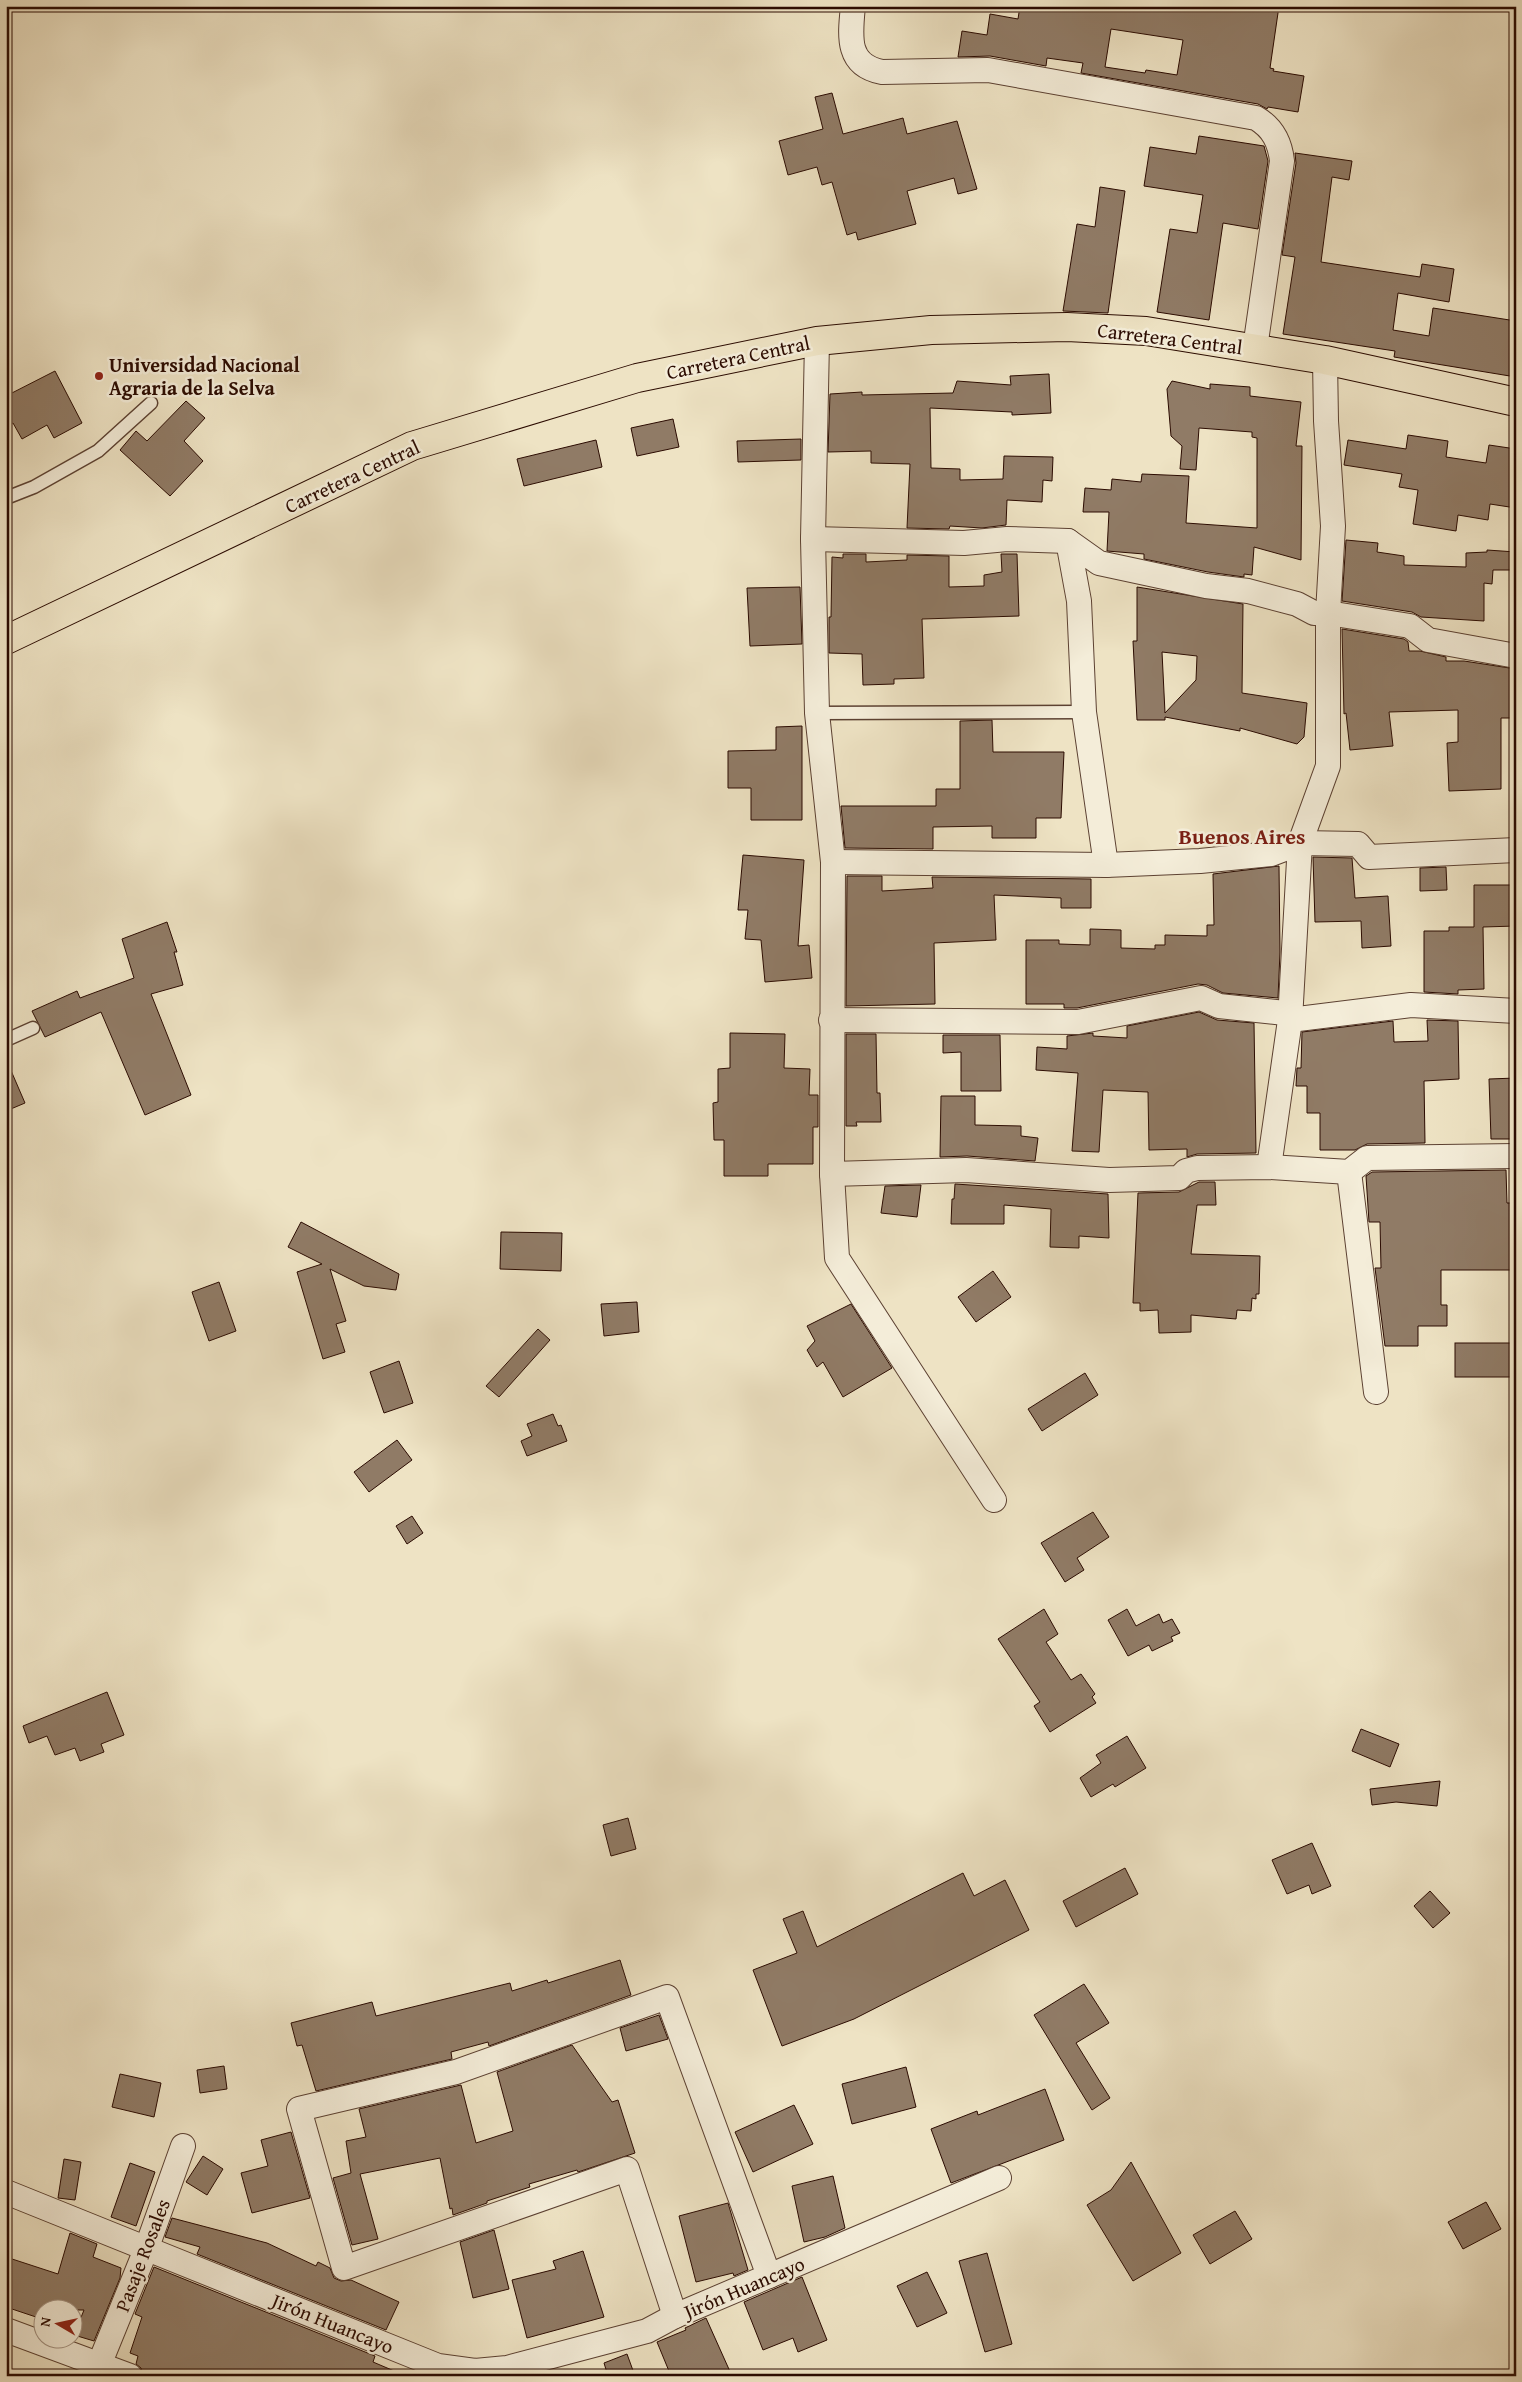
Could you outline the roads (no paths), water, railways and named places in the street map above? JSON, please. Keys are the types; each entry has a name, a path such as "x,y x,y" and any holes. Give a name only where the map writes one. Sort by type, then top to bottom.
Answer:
{"highway":[{"name":"Carretera Central","path":"6,640 412,446 637,378 817,341 931,330 1067,328 1146,331 1325,360 1516,402"}],"street":[{"path":"853,6 852,51 860,63 874,71 988,70 1256,118 1264,122 1276,136 1282,161 1255,348"},
{"path":"817,341 813,539 817,713 832,862 832,1174 837,1258 994,1500"},
{"path":"1269,1167 1290,1020 1300,843 1328,766 1328,613 1333,526 1326,421 1325,360"},
{"path":"813,539 964,544 1007,538 1068,541 1098,563 1206,586 1248,591 1297,604 1314,613 1328,613 1410,626 1428,640 1516,656"},
{"path":"1068,541 1079,601 1084,712 1106,865"},
{"path":"832,862 1106,865 1200,861 1271,854 1300,843 1358,844 1369,857 1516,850"},
{"path":"831,1020 1078,1022 1201,998 1219,1006 1285,1013 1290,1020"},
{"path":"1290,1020 1411,1005 1516,1011"},
{"path":"832,1174 966,1170 1109,1180 1179,1178 1186,1171 1197,1168 1269,1167 1349,1172 1367,1158 1516,1156"},
{"path":"1349,1172 1376,1392"},
{"path":"675,2316 627,2169 344,2268 299,2109 456,2072 667,1997 768,2276"},
{"name":"Pasaje Rosales","path":"99,2364 147,2247 183,2146"},
{"name":"Jirón Huancayo","path":"6,2192 147,2247 438,2366 475,2371 507,2368 647,2331 675,2316 999,2178"},
{"path":"6,2330 126,2375"}],"lane":[{"path":"6,498 34,487 98,451 151,403"},
{"path":"817,713 1084,712"},
{"path":"6,1040 33,1028"}],"place":[{"name":"Universidad Nacional Agraria de la Selva","path":"99,376"}],"district":[{"name":"Buenos Aires","path":"1242,836"}]}
